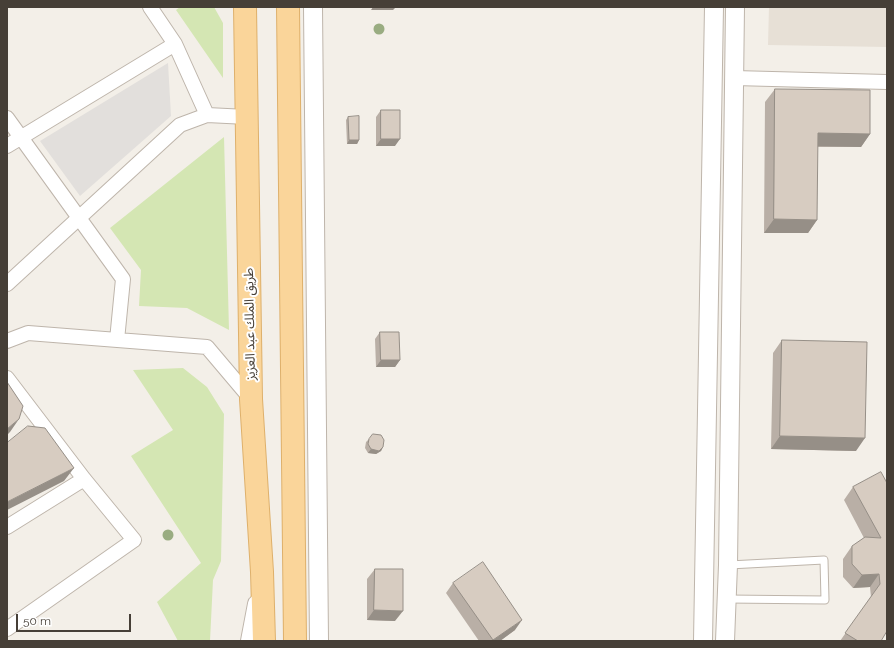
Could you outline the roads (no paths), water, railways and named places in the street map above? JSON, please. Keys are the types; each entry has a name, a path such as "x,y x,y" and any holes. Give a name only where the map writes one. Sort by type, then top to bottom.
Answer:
{"main road":[{"name":"طريق الملك عبد العزيز","path":"245,7 251,399 262,572 264,641"},
{"path":"288,7 295,641"}],"street":[{"path":"150,7 175,44 207,115"},
{"path":"312,7 319,641"},
{"path":"703,641 714,7"},
{"path":"725,641 728,565 735,7"},
{"path":"7,146 175,44"},
{"path":"734,78 887,82"},
{"path":"7,284 180,125 207,115 246,117"},
{"path":"7,118 123,279 117,340"},
{"path":"7,341 28,333 207,347 251,399"},
{"path":"7,378 84,479 134,540 7,630"},
{"path":"7,527 84,479"},
{"path":"250,641 262,572"}],"lane":[{"path":"727,599 825,600 824,560 728,565"}]}
